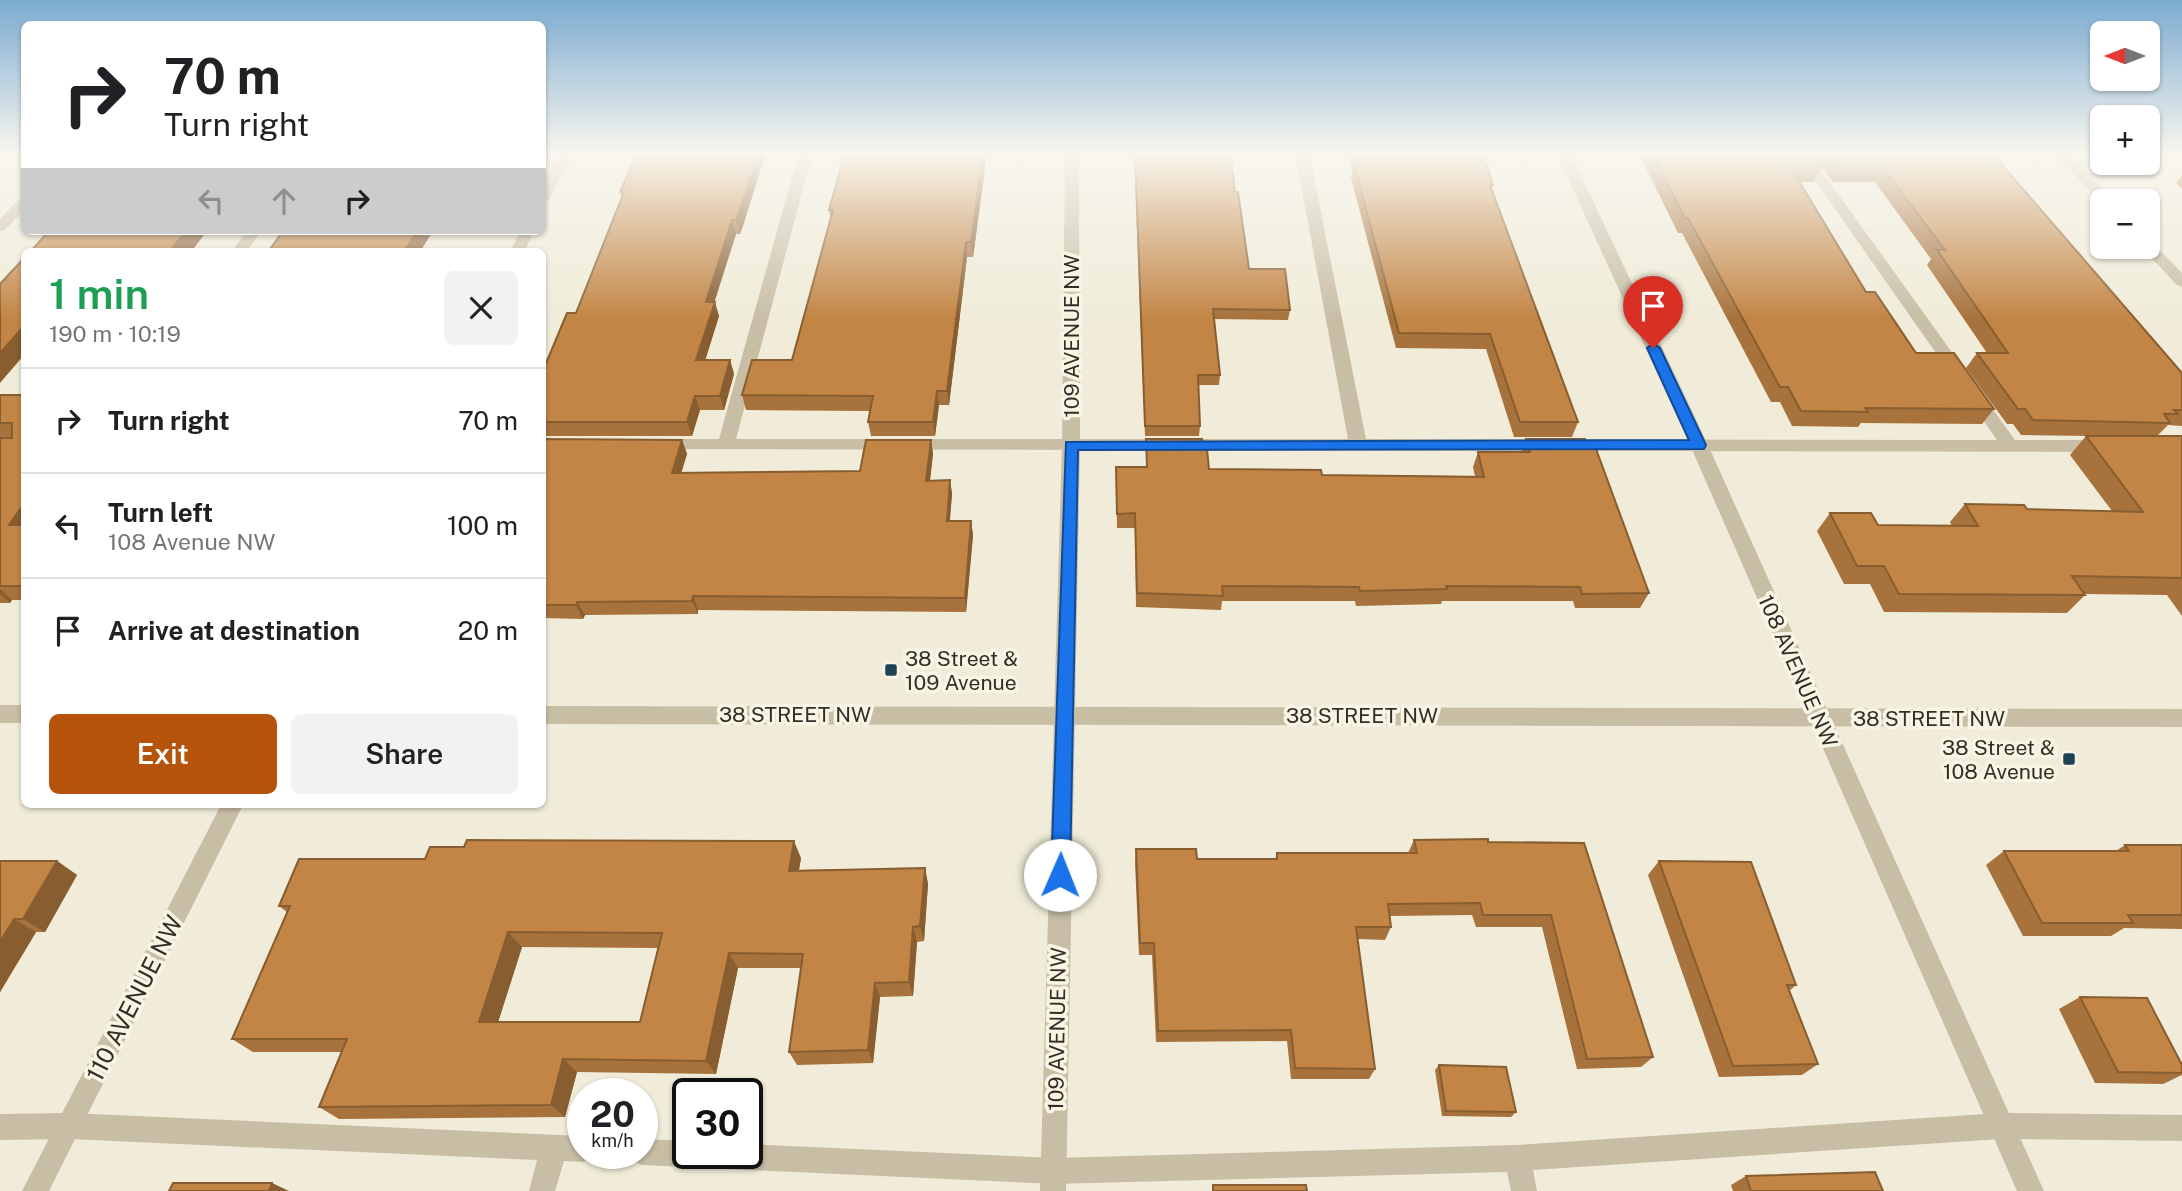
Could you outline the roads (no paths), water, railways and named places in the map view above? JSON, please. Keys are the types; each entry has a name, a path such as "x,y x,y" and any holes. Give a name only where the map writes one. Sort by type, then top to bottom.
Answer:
{"street":[{"path":"0,227 19,208"},
{"path":"726,445 791,208"},
{"name":"109 AVENUE NW","path":"1054,1181 1071,445 1072,208"},
{"path":"1313,208 1358,445"},
{"name":"108 AVENUE NW","path":"1589,208 1699,445 1818,718 2031,1191"},
{"path":"1841,208 2010,446"},
{"path":"2160,259 2182,282"},
{"path":"647,445 2116,446"},
{"path":"0,714 21,715"},
{"name":"38 STREET NW","path":"546,715 2182,718"},
{"name":"110 AVENUE NW","path":"35,1191 230,808"},
{"path":"0,1127 69,1126 567,1148"},
{"path":"658,1153 1054,1181 1517,1158 2001,1126 2182,1128"},
{"path":"542,1191 554,1148"},
{"path":"1517,1158 1524,1191"}],"place":[{"name":"38 Street & 109 Avenue","path":"891,670"},
{"name":"38 Street & 108 Avenue","path":"2069,759"}]}
